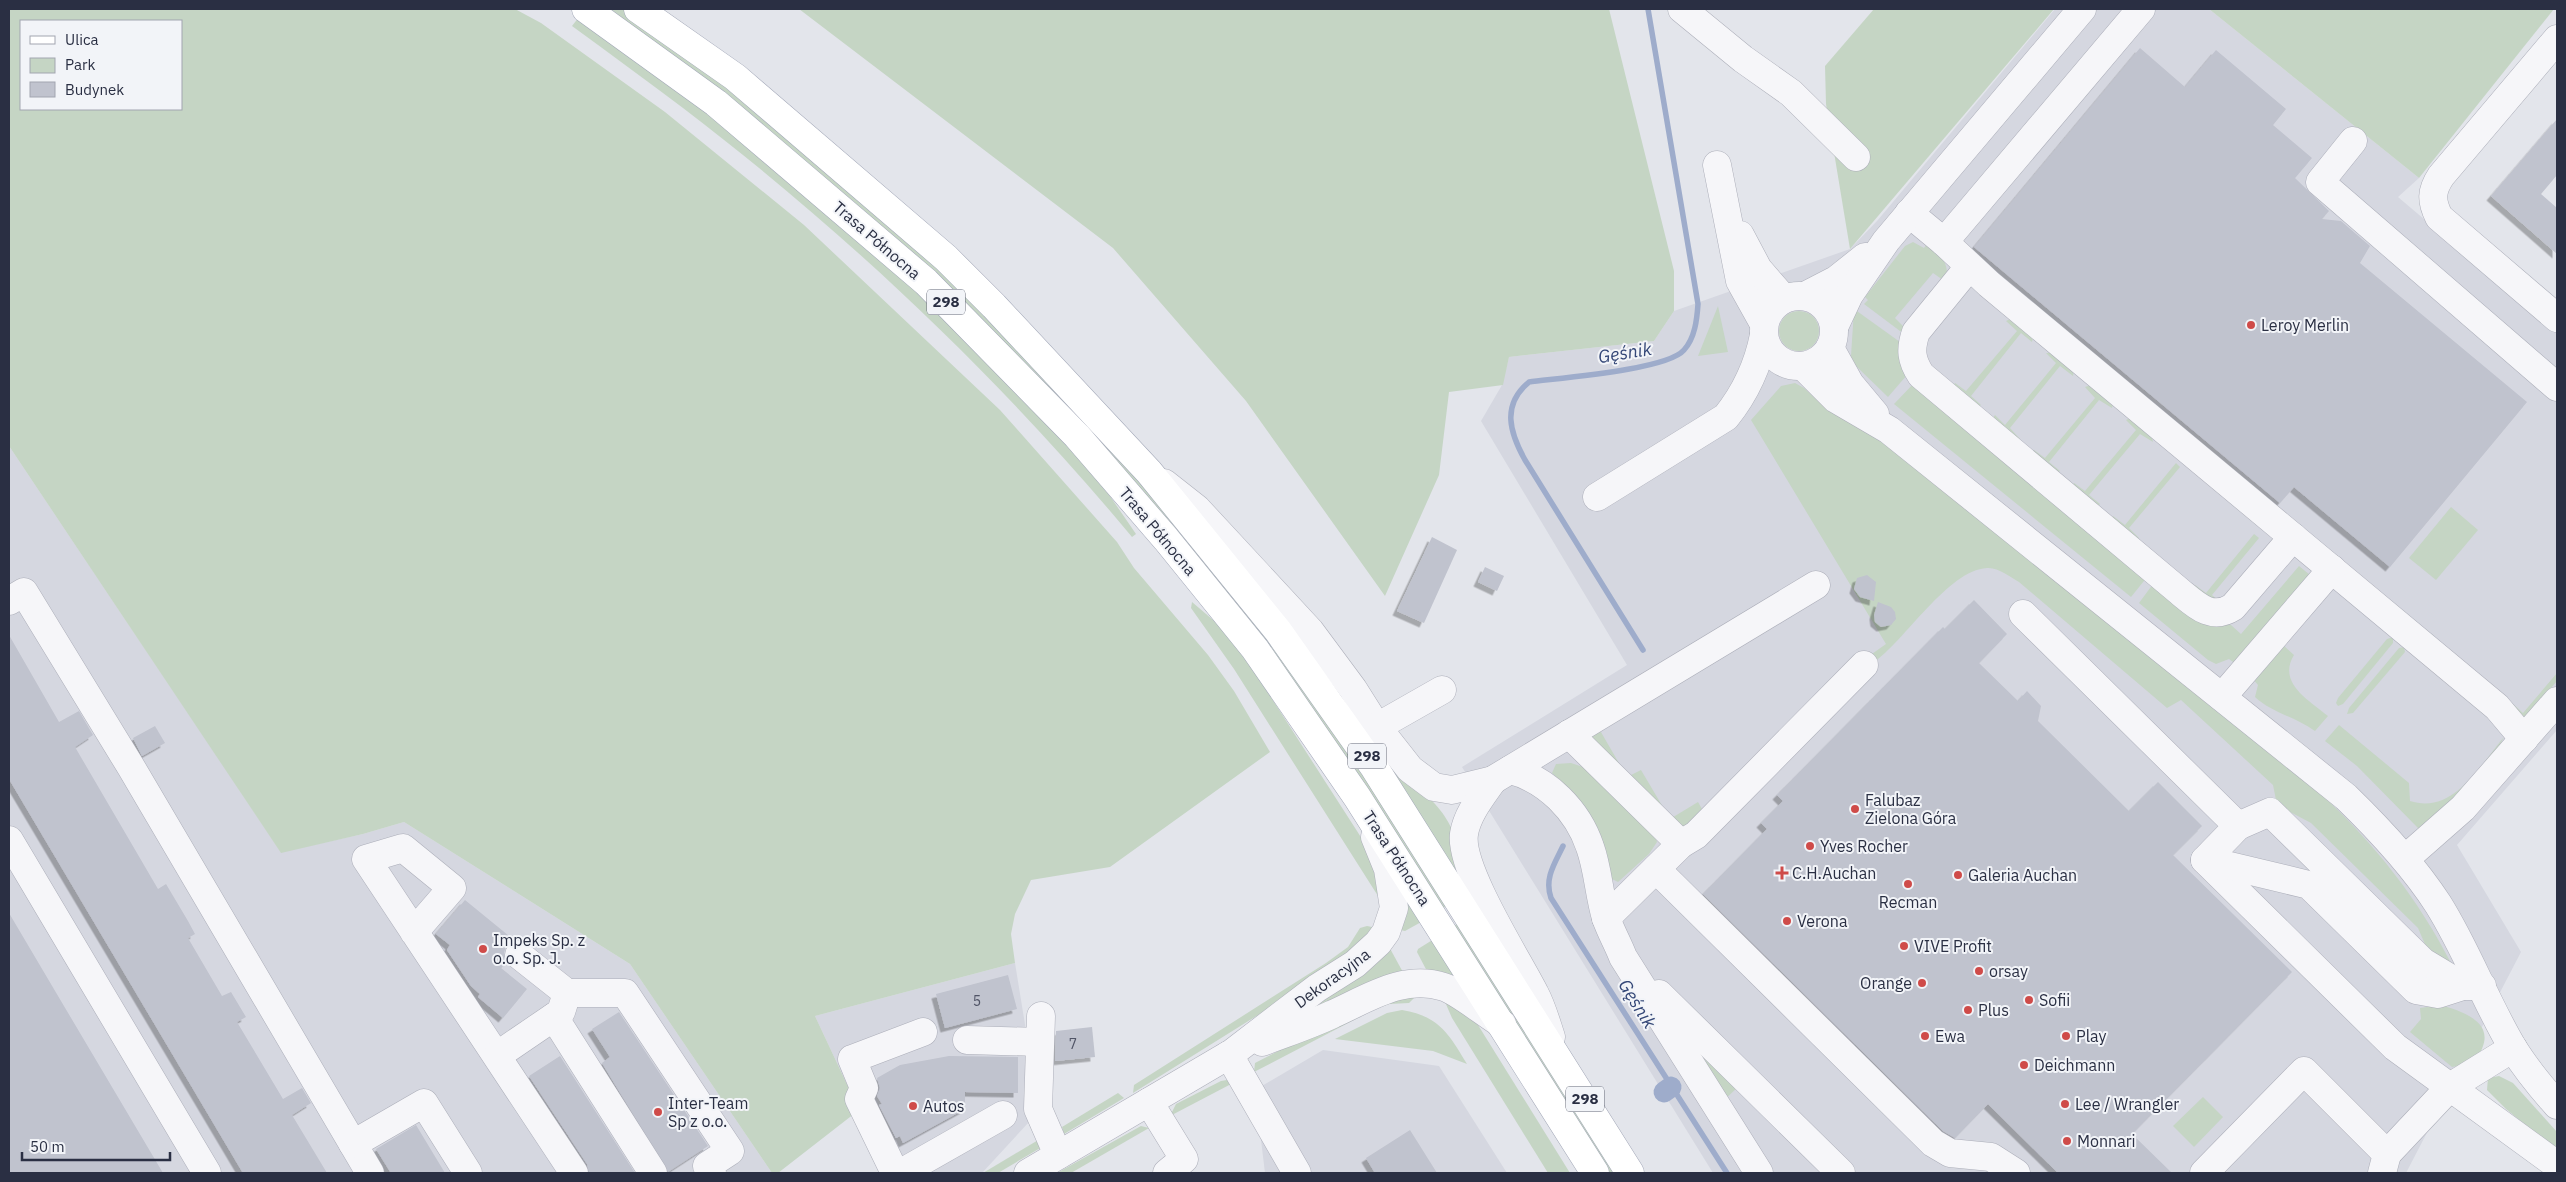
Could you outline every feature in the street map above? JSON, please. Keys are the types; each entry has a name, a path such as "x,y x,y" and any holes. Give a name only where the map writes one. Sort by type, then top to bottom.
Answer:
{"main road":[{"name":"Trasa Północna","path":"586,9 716,103 926,282 1077,436 1166,539 1255,649 1358,797 1595,1173"},
{"name":"Trasa Północna","path":"638,9 735,77 946,258 994,306 1149,472 1278,631 1374,767 1560,1059 1630,1173"}],"street":[{"path":"1682,9 1743,59 1791,93 1856,157"},
{"path":"1597,497 1718,423 1739,400 1775,374 1823,356 1849,295 1886,241 2082,9"},
{"path":"1944,242 2141,9"},
{"path":"2557,39 2441,176 2433,188 2432,203 2439,217 2557,318"},
{"path":"2353,141 2320,182 2557,387"},
{"path":"1718,164 1724,205 1740,280 1764,330 1773,355 1782,362 1798,365 1836,399 1889,430 2346,797 2405,859 2438,903 2473,986 2536,1082 2557,1105"},
{"path":"1724,205 1758,269 1795,298 1816,300 1831,316 1832,337 1850,384 1889,430"},
{"path":"1910,213 1944,242 1969,267 2497,707 2524,739"},
{"path":"1739,400 1759,361 1764,330 1772,309 1836,280 1886,241"},
{"path":"1969,267 1916,332 1911,354 1917,369 2192,602 2207,612 2216,614 2233,607 2293,537"},
{"path":"1149,472 1197,509 1268,583 1310,631 1353,689 1377,727 1410,769 1434,787 1464,834 1467,857 1477,884 1535,995 1560,1059"},
{"path":"2222,697 2332,569"},
{"path":"1464,834 1477,803 1502,775 1816,585"},
{"path":"9,601 24,592 131,767 370,1173"},
{"path":"2023,614 2238,826"},
{"path":"1606,918 1681,844 1696,835 1864,665"},
{"path":"1377,727 1442,690"},
{"path":"2405,859 2463,808 2557,701"},
{"path":"1569,734 1681,844"},
{"path":"1434,787 1452,790 1502,775 1527,774 1554,793 1576,817 1590,847 1606,918 1624,957 1759,1173"},
{"name":"Dekoracyjna","path":"1028,1173 1230,1054 1317,988 1355,964 1378,944 1386,932 1394,908 1388,870 1358,797"},
{"path":"2205,860 2238,826 2270,812 2344,903"},
{"path":"9,840 208,1173"},
{"path":"2205,860 2309,886 2344,903 2423,962 2473,986"},
{"path":"2205,860 2395,1047 2557,1165"},
{"path":"1656,869 1934,1143 1950,1153 1991,1157 2016,1173"},
{"path":"414,932 498,1055 574,1173"},
{"path":"519,954 560,1005 654,1173"},
{"path":"1624,957 1841,1173"},
{"name":"Dekoracyjna","path":"1230,1054 1332,1015 1373,993 1399,985 1424,983 1446,987 1502,1024"},
{"path":"498,1055 560,1005 626,993 730,1151 707,1166 712,1173"},
{"path":"967,1040 1040,1029 1038,1109 1058,1155"},
{"path":"895,1173 859,1099 864,1088 852,1059 923,1032"},
{"path":"2204,1173 2304,1071 2384,1164 2450,1087 2514,1048"},
{"path":"1230,1054 1296,1173"},
{"path":"1149,1102 1184,1159 1167,1173"},
{"path":"352,1144 424,1103 468,1173"},
{"path":"901,1173 1003,1115"}],"shaded area":[{"path":"2055,9 2209,9 2419,178 2398,197 2557,332 2557,730 2457,845 2521,952 2406,1173 1713,1173 1462,767 1627,665 1481,421 1502,385 1509,357 1654,341 1674,311 1850,249 1877,221"},
{"path":"9,446 281,852 363,834 404,822 630,964 772,1173 9,1173"},
{"path":"1015,963 1030,1055 1029,1122 982,1173 884,1173 859,1110 815,1016"},
{"path":"1323,1050 1439,1066 1507,1173 1265,1173 1255,1090"}],"green space":[{"path":"9,9 515,9 541,23 665,112 804,225 1000,410 1117,542 1134,568 1208,655 1234,691 1270,752 1110,867 1031,880 1015,914 1011,934 1015,963 815,1016 859,1110 778,1173 772,1173 630,964 404,822 363,834 281,853 9,446"},
{"path":"610,9 624,9 689,57 773,124 952,281 1148,488 1249,613 1332,726 1448,905 1442,909 1360,778 867,213 738,105"},
{"path":"799,9 1609,9 1674,271 1674,311 1654,341 1509,357 1503,385 1449,392 1439,475 1385,596 1246,401 1113,248"},
{"path":"1874,9 2054,9 1850,249 1826,104 1825,66"},
{"path":"2209,9 2554,9 2419,178"},
{"path":"579,17 641,58 896,269 1019,390 1101,483 1136,534 1132,537 1082,478 975,364 862,257 804,205 744,156 683,108 572,26"},
{"path":"1913,242 1924,248 1927,244 1938,254 1944,261 1947,276 1943,280 1933,273 1895,318 1905,328 1904,334 1864,304 1868,300 1865,297 1905,246"},
{"path":"1718,306 1728,352 1698,356"},
{"path":"1854,309 1900,342 1907,375 1888,397 1856,366 1851,356"},
{"path":"1795,311 1803,311 1810,314 1816,320 1819,331 1816,342 1810,348 1803,351 1795,351 1788,348 1782,342 1779,335 1779,327 1782,320 1788,314"},
{"path":"2012,318 2033,338 2032,342 2021,333 1971,396 1981,405 1977,408 1952,387 1955,383 1966,391 2017,331 2006,321"},
{"path":"2046,353 2053,353 2074,370 2073,376 2060,366 2010,428 2020,439 2016,442 1991,421 1995,415 2005,425 2056,363"},
{"path":"1916,381 2148,576 2131,597 1894,404"},
{"path":"1795,383 1804,388 1830,412 1834,409 1924,471 2321,794 2360,833 2394,874 2425,918 2452,965 2430,956 2418,928 2311,823 2277,805 2273,785 2181,700 2167,708 2019,582 2004,573 1987,568 1972,572 1957,581 1942,593 1899,639 1873,663 1869,656 1886,644 1751,420 1781,386"},
{"path":"2091,385 2113,404 2112,408 2099,400 2049,462 2060,471 2055,475 2033,458 2034,450 2045,458 2095,398 2085,387"},
{"path":"2132,417 2151,434 2153,442 2140,434 2089,495 2100,504 2095,509 2070,489 2074,483 2085,491 2136,430 2126,420"},
{"path":"2176,463 2180,467 2129,528 2139,538 2135,541 2110,523 2113,516 2125,525"},
{"path":"2451,507 2478,530 2436,580 2409,558"},
{"path":"2254,534 2259,538 2212,595 2222,604 2192,592 2195,585 2206,593"},
{"path":"2299,566 2310,575 2237,665 2229,659 2216,664 2208,660 2139,603 2153,584 2231,625 2241,634"},
{"path":"1252,577 1415,785 1440,810 1454,834 1458,846 1467,894"},
{"path":"1192,602 1226,631 1254,671 1357,831 1370,852 1385,907 1234,669 1191,608"},
{"path":"2393,637 2393,643 2343,704 2338,706 2336,703 2338,698 2387,639"},
{"path":"2283,645 2294,655 2289,674 2297,690 2328,716 2315,731 2269,707 2255,697 2258,685 2252,678"},
{"path":"2404,647 2405,652 2353,713 2347,714 2349,708 2399,648"},
{"path":"2557,673 2557,681 2521,723 2512,703 2523,713"},
{"path":"2339,725 2409,783 2410,801 2426,803 2440,801 2464,785 2504,737 2497,750 2468,786 2424,827 2418,828 2357,766 2325,741"},
{"path":"1598,727 1627,777 1641,770 1670,819 1698,802 1706,816 1688,832 1677,831 1673,828 1594,750 1590,739"},
{"path":"1571,763 1583,767 1655,836 1657,842 1649,854 1618,882 1610,878 1586,810 1577,797 1552,773 1556,764"},
{"path":"1402,894 1423,921 1405,931 1400,930"},
{"path":"1459,922 1616,1173 1608,1173 1453,927"},
{"path":"1367,926 1377,928 1359,952 1133,1093 1134,1085 1326,963 1348,947 1360,928"},
{"path":"1434,939 1462,984 1429,975 1417,952 1418,949"},
{"path":"1387,943 1405,976 1318,1013 1310,1005"},
{"path":"1442,995 1470,1016 1478,1025 1570,1173 1548,1173 1452,1018"},
{"path":"1415,997 1409,1003 1389,1004 1375,1009 1254,1072 1255,1063 1375,1001"},
{"path":"2441,1005 2473,1018 2483,1030 2485,1037 2481,1051 2471,1061 2462,1065 2452,1067 2410,1032 2421,1019 2420,1008"},
{"path":"1402,1010 1425,1017 1442,1028 1467,1064 1433,1051 1335,1039 1387,1013"},
{"path":"1687,1040 1739,1086 1721,1103"},
{"path":"2499,1076 2513,1083 2557,1132 2557,1151 2506,1109 2487,1090 2488,1078"},
{"path":"1227,1080 1233,1083 1170,1116 1176,1104 1221,1081"},
{"path":"1118,1093 1124,1098 1064,1134 1062,1127"},
{"path":"2203,1097 2223,1117 2194,1147 2173,1126"},
{"path":"1141,1126 1149,1128 1071,1173 1057,1173"},
{"path":"1040,1139 1042,1147 998,1173 983,1173"}],"building":[{"name":"Leroy Merlin","path":"2140,48 2185,87 2216,50 2286,109 2273,125 2312,158 2295,178 2329,211 2322,219 2341,221 2370,246 2360,263 2527,402 2390,567 2294,487 2280,503 1974,247"},
{"path":"2557,119 2557,175 2541,194 2557,208 2557,254 2491,196"},
{"path":"1432,537 1457,550 1424,623 1397,611"},
{"path":"1485,567 1504,576 1497,591 1478,582"},
{"path":"1867,575 1876,582 1874,601 1860,597 1854,589 1857,578"},
{"name":"Galeria Auchan","path":"1974,600 2007,634 1979,663 2018,701 2027,691 2041,706 2038,721 2129,811 2158,782 2202,826 2173,855 2292,972 2132,1134 2172,1173 2058,1173 1988,1104 1955,1138 1943,1131 1703,894 1767,829 1761,823 1783,801 1777,795 1943,627 1945,629"},
{"path":"1878,602 1891,607 1895,612 1896,619 1891,625 1881,627 1875,622 1874,615"},
{"path":"9,635 59,722 79,711 93,735 75,747 158,889 166,884 188,921 195,934 188,938 222,996 231,992 246,1017 237,1022 283,1099 302,1088 311,1103 292,1115 327,1173 243,1173 9,779"},
{"path":"155,726 165,743 142,756 133,738"},
{"path":"465,900 514,940 506,946 504,953 506,963 501,968 527,989 503,1018 478,997 480,994 471,986 447,950 450,945 436,934"},
{"path":"9,913 61,1001 163,1173 9,1173"},
{"path":"1008,975 1017,1009 945,1028 936,994"},
{"name":"Inter-Team Sp z o.o.","path":"619,1012 708,1146 668,1172 602,1063 610,1057 592,1029"},
{"path":"1092,1027 1095,1057 1055,1061 1056,1031"},
{"path":"560,1056 635,1173 589,1173 587,1164 529,1076"},
{"path":"949,1056 1018,1057 1018,1093 965,1092 965,1109 903,1143 900,1136 896,1138 879,1105 882,1104 877,1096 880,1088 877,1078 900,1065"},
{"path":"416,1125 445,1173 391,1173 376,1149"},
{"path":"1410,1130 1437,1173 1375,1173 1366,1158"}],"waterway":[{"name":"Gęśnik","path":"1643,650 1525,460 1512,430 1511,410 1514,400 1529,382 1611,372 1657,363 1674,357 1684,350 1691,340 1698,304 1648,9"},
{"name":"Gęśnik","path":"1563,846 1550,877 1549,891 1551,898 1727,1173"},
{"path":"1664,1092 1671,1087"}],"place":[{"name":"Leroy Merlin","path":"2251,325"},
{"name":"Falubaz Zielona Góra","path":"1855,809"},
{"name":"Yves Rocher","path":"1810,846"},
{"name":"C.H.Auchan","path":"1782,873"},
{"name":"Galeria Auchan","path":"1958,875"},
{"name":"Recman","path":"1908,884"},
{"name":"Verona","path":"1787,921"},
{"name":"VIVE Profit","path":"1904,946"},
{"name":"Impeks Sp. z o.o. Sp. J.","path":"483,949"},
{"name":"orsay","path":"1979,971"},
{"name":"Orange","path":"1922,983"},
{"name":"Sofii","path":"2029,1000"},
{"name":"Plus","path":"1968,1010"},
{"name":"Ewa","path":"1925,1036"},
{"name":"Play","path":"2066,1036"},
{"name":"Deichmann","path":"2024,1065"},
{"name":"Lee / Wrangler","path":"2065,1104"},
{"name":"Autos","path":"913,1106"},
{"name":"Inter-Team Sp z o.o.","path":"658,1112"},
{"name":"Monnari","path":"2067,1141"}]}
